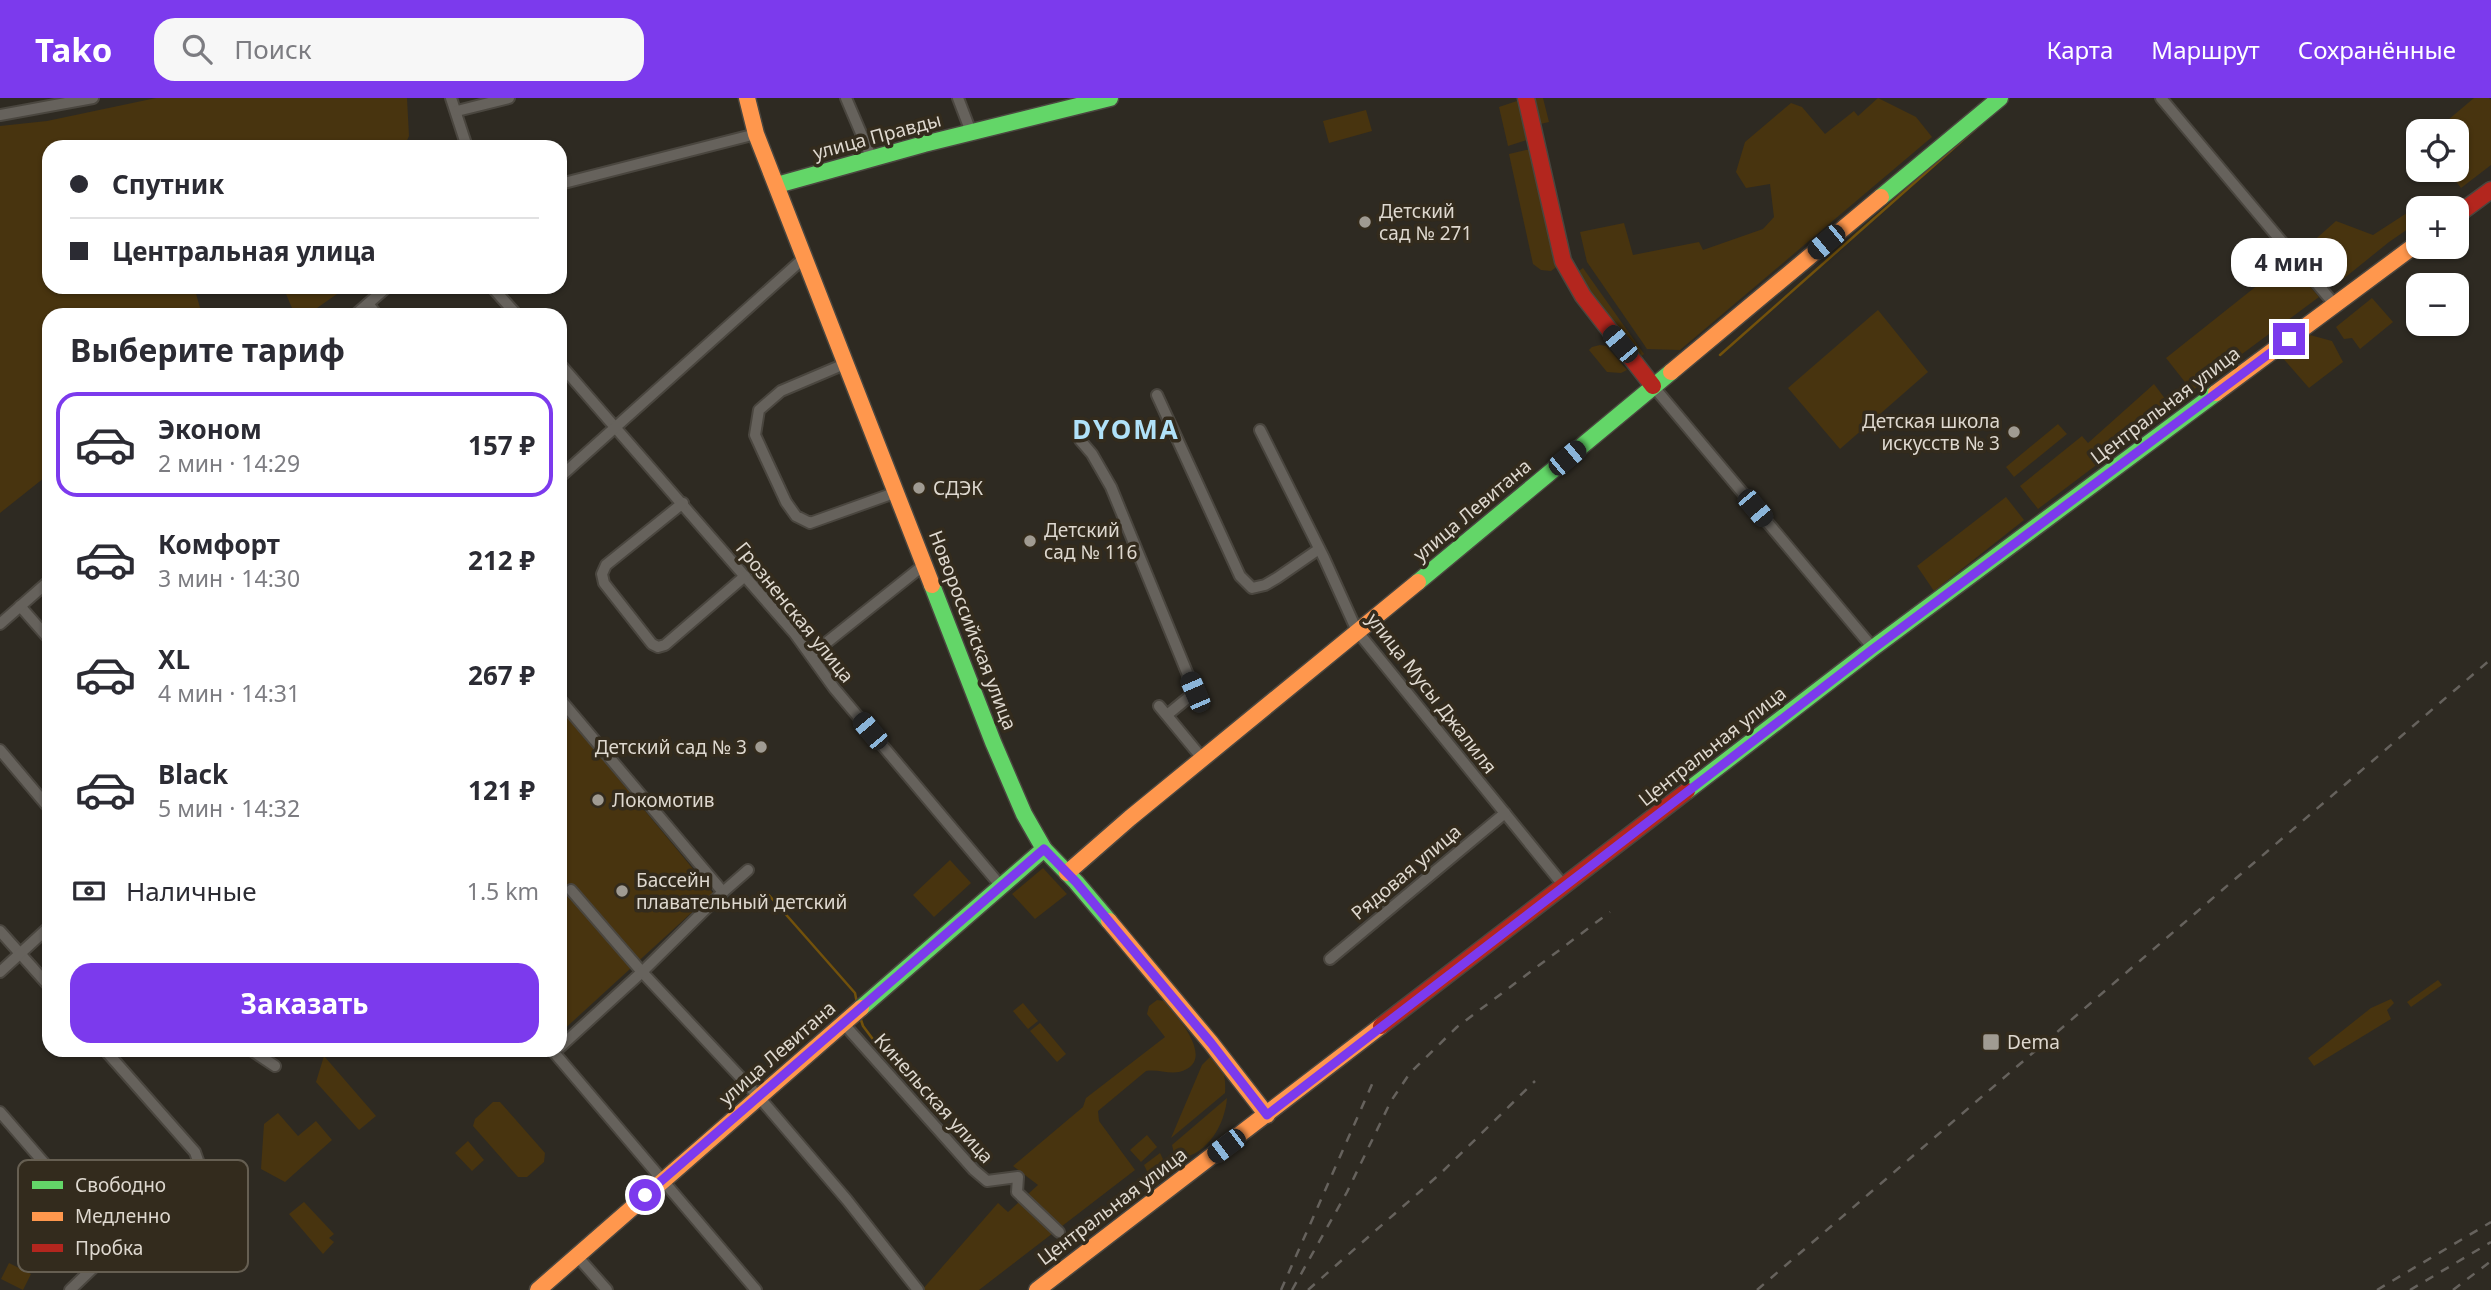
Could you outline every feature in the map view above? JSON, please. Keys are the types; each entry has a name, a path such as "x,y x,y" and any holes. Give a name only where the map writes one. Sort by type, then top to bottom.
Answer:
{"main road":[{"name":"Новороссийская улица","path":"747,98 756,134 993,742 1024,814 1044,849 1211,1043 1267,1115"},
{"name":"улица Правды","path":"776,185 971,132 1053,105 1111,98"},
{"path":"1526,98 1560,250 1570,275 1607,329 1653,386"},
{"name":"улица Левитана","path":"1067,873 1202,758 2000,98"},
{"path":"2469,206 2491,190"},
{"name":"Центральная улица","path":"1037,1290 1873,649 2406,252"},
{"name":"улица Левитана","path":"538,1290 1044,849"}],"street":[{"path":"0,115 93,98"},
{"path":"451,98 465,140"},
{"path":"457,111 509,98"},
{"path":"846,98 872,159"},
{"path":"958,98 971,132"},
{"path":"2161,98 2335,304"},
{"path":"567,182 756,134"},
{"path":"567,471 805,257"},
{"path":"363,308 379,294"},
{"path":"498,294 511,308"},
{"path":"368,304 371,308"},
{"path":"846,363 781,391 760,410 755,435 786,502 796,516 810,523 897,492"},
{"name":"Грозненская улица","path":"567,372 745,576 810,655 828,682 1000,885"},
{"path":"1653,386 1873,649"},
{"path":"1157,395 1240,576 1252,588 1265,585 1319,549"},
{"name":"улица Мусы Джалиля","path":"1260,430 1357,631 1564,886"},
{"path":"1080,439 1093,454 1111,487 1195,692 1167,715"},
{"path":"683,503 606,565 602,574 604,583 652,644 658,647 665,645 745,576"},
{"path":"810,655 925,564"},
{"path":"0,624 42,587"},
{"path":"20,606 42,631"},
{"path":"1159,706 1202,758"},
{"path":"567,707 723,892"},
{"path":"0,750 42,800"},
{"name":"Рядовая улица","path":"1330,959 1504,813"},
{"path":"567,1040 748,870"},
{"path":"571,890 642,972 758,1097 847,1200 918,1290"},
{"path":"0,931 42,978"},
{"path":"0,972 42,933"},
{"name":"Кинельская улица","path":"843,1023 974,1170 987,1181 1018,1177 1017,1192 1059,1232"},
{"path":"111,1057 195,1152 198,1160"},
{"path":"262,1057 275,1066"},
{"path":"562,1057 756,1290"},
{"path":"0,1112 42,1160"},
{"path":"576,1256 607,1290"},
{"path":"70,1290 89,1272"}],"shaded area":[{"path":"156,98 407,98 409,136 407,140 42,140 42,294 196,294 200,308 42,308 42,480 0,513 0,126 47,121"},
{"path":"1530,98 1543,98 1549,122 1536,125"},
{"path":"1878,98 1916,117 1932,137 1680,350 1647,349 1587,262 1580,232 1624,223 1633,255 1699,242 1703,250 1763,229 1774,217 1770,184 1746,188 1736,172 1745,142 1791,103 1802,107 1825,134 1854,111 1858,116"},
{"path":"2474,98 2491,100 2491,165 2469,182 2469,119 2449,119"},
{"path":"1517,101 1527,140 1508,146 1499,107"},
{"path":"1366,110 1372,131 1329,143 1323,121"},
{"path":"1530,149 1559,265 1551,271 1541,270 1533,264 1509,154"},
{"path":"2456,182 2469,182 2461,188"},
{"path":"2406,214 2406,230 2337,284 2309,245 2336,221 2373,235"},
{"path":"2288,261 2319,297 2192,391 2166,358"},
{"path":"1583,268 1644,354 1639,358 1576,273"},
{"path":"286,294 337,294 317,308 292,308"},
{"path":"2372,298 2393,322 2360,349 2352,338 2344,339 2336,327"},
{"path":"1878,310 1928,372 1840,449 1788,388"},
{"path":"2310,335 2332,341 2343,362 2309,388 2281,356"},
{"path":"1600,345 1606,346 1627,370 1621,373 1607,372 1589,350"},
{"path":"2154,384 2172,408 2038,509 2020,486 2082,436 2088,443"},
{"path":"2058,424 2067,434 2014,477 2006,467"},
{"path":"2006,497 2024,520 1934,591 1917,566"},
{"name":"Локомотив","path":"567,716 713,893 567,1027"},
{"path":"950,860 971,883 934,917 913,895"},
{"path":"1043,868 1067,894 1035,919 1012,894"},
{"path":"2438,980 2442,985 2411,1007 2407,1002"},
{"path":"2391,999 2394,1003 2387,1010 2391,1019 2314,1066 2308,1058 2371,1008"},
{"path":"1157,1000 1164,1001 1185,1027 1195,1049 1195,1059 1190,1067 1179,1072 1146,1071 1098,1111 1099,1121 1135,1170 979,1290 922,1290 998,1203 1008,1212 1038,1185 1013,1166 1083,1107 1086,1098 1165,1037 1147,1014 1149,1006"},
{"path":"1023,1003 1038,1021 1028,1029 1013,1011"},
{"path":"1040,1023 1066,1054 1057,1062 1030,1031"},
{"path":"1211,1056 1221,1067 1225,1093 1171,1138 1202,1065"},
{"path":"325,1057 376,1116 359,1130 316,1082"},
{"path":"1227,1098 1223,1118 1207,1144 1199,1151 1181,1158 1174,1153 1172,1145"},
{"path":"493,1102 500,1102 545,1153 544,1162 527,1177 518,1177 473,1126 475,1119"},
{"path":"278,1113 298,1136 316,1121 332,1140 285,1182 261,1169 264,1124"},
{"path":"1147,1135 1157,1147 1141,1162 1130,1150"},
{"path":"468,1141 484,1160 472,1171 455,1153"},
{"path":"1160,1153 1165,1171 1156,1186 1144,1165"},
{"path":"304,1202 334,1234 329,1238 334,1242 323,1254 289,1214"},
{"path":"9,1263 18,1268 18,1272 31,1274 23,1290 1,1279"}],"waterway":[{"path":"1720,355 1982,123"},
{"path":"767,893 855,993 857,1003"},
{"path":"860,1017 863,1026 890,1062"}],"railway":[{"path":"1757,1290 2491,659"},
{"path":"1292,1290 1347,1192 1391,1101 1410,1073 1457,1027 1610,912"},
{"path":"1308,1290 1441,1173 1535,1081"},
{"path":"1281,1290 1373,1082"},
{"path":"2377,1290 2491,1222"},
{"path":"2410,1290 2491,1242"},
{"path":"2453,1290 2491,1261"}],"traffic: fast":[{"path":"777,185 924,144 1110,98"},
{"path":"1881,197 2000,98"},
{"path":"1418,582 1671,372"},
{"path":"1687,791 1873,648 2216,393"},
{"path":"932,585 1024,814 1044,849 1109,921"},
{"path":"861,1008 1044,849"}],"traffic: slow":[{"path":"747,98 756,134 932,585"},
{"path":"1671,372 1881,197"},
{"path":"2216,393 2406,252"},
{"path":"1067,873 1130,818 1418,582"},
{"path":"1109,921 1267,1115"},
{"path":"538,1290 861,1008"},
{"path":"1037,1290 1381,1026"}],"traffic: jam":[{"path":"1526,98 1563,261 1583,296 1653,386"},
{"path":"2469,206 2491,190"},
{"path":"1381,1026 1687,791"}],"place":[{"name":"Детский сад № 271","path":"1365,222"},
{"name":"Детская школа искусств № 3","path":"2014,432"},
{"name":"СДЭК","path":"919,488"},
{"name":"Детский сад № 116","path":"1030,541"},
{"name":"Детский сад № 3","path":"761,747"},
{"name":"Локомотив","path":"598,800"},
{"name":"Бассейн плавательный детский","path":"622,891"},
{"name":"Dema","path":"1991,1042"}],"district":[{"name":"DYOMA","path":"1126,429"}],"route":[{"path":"645,1195 1044,849 1076,882 1211,1043 1267,1115 1873,649 2289,339"}]}
